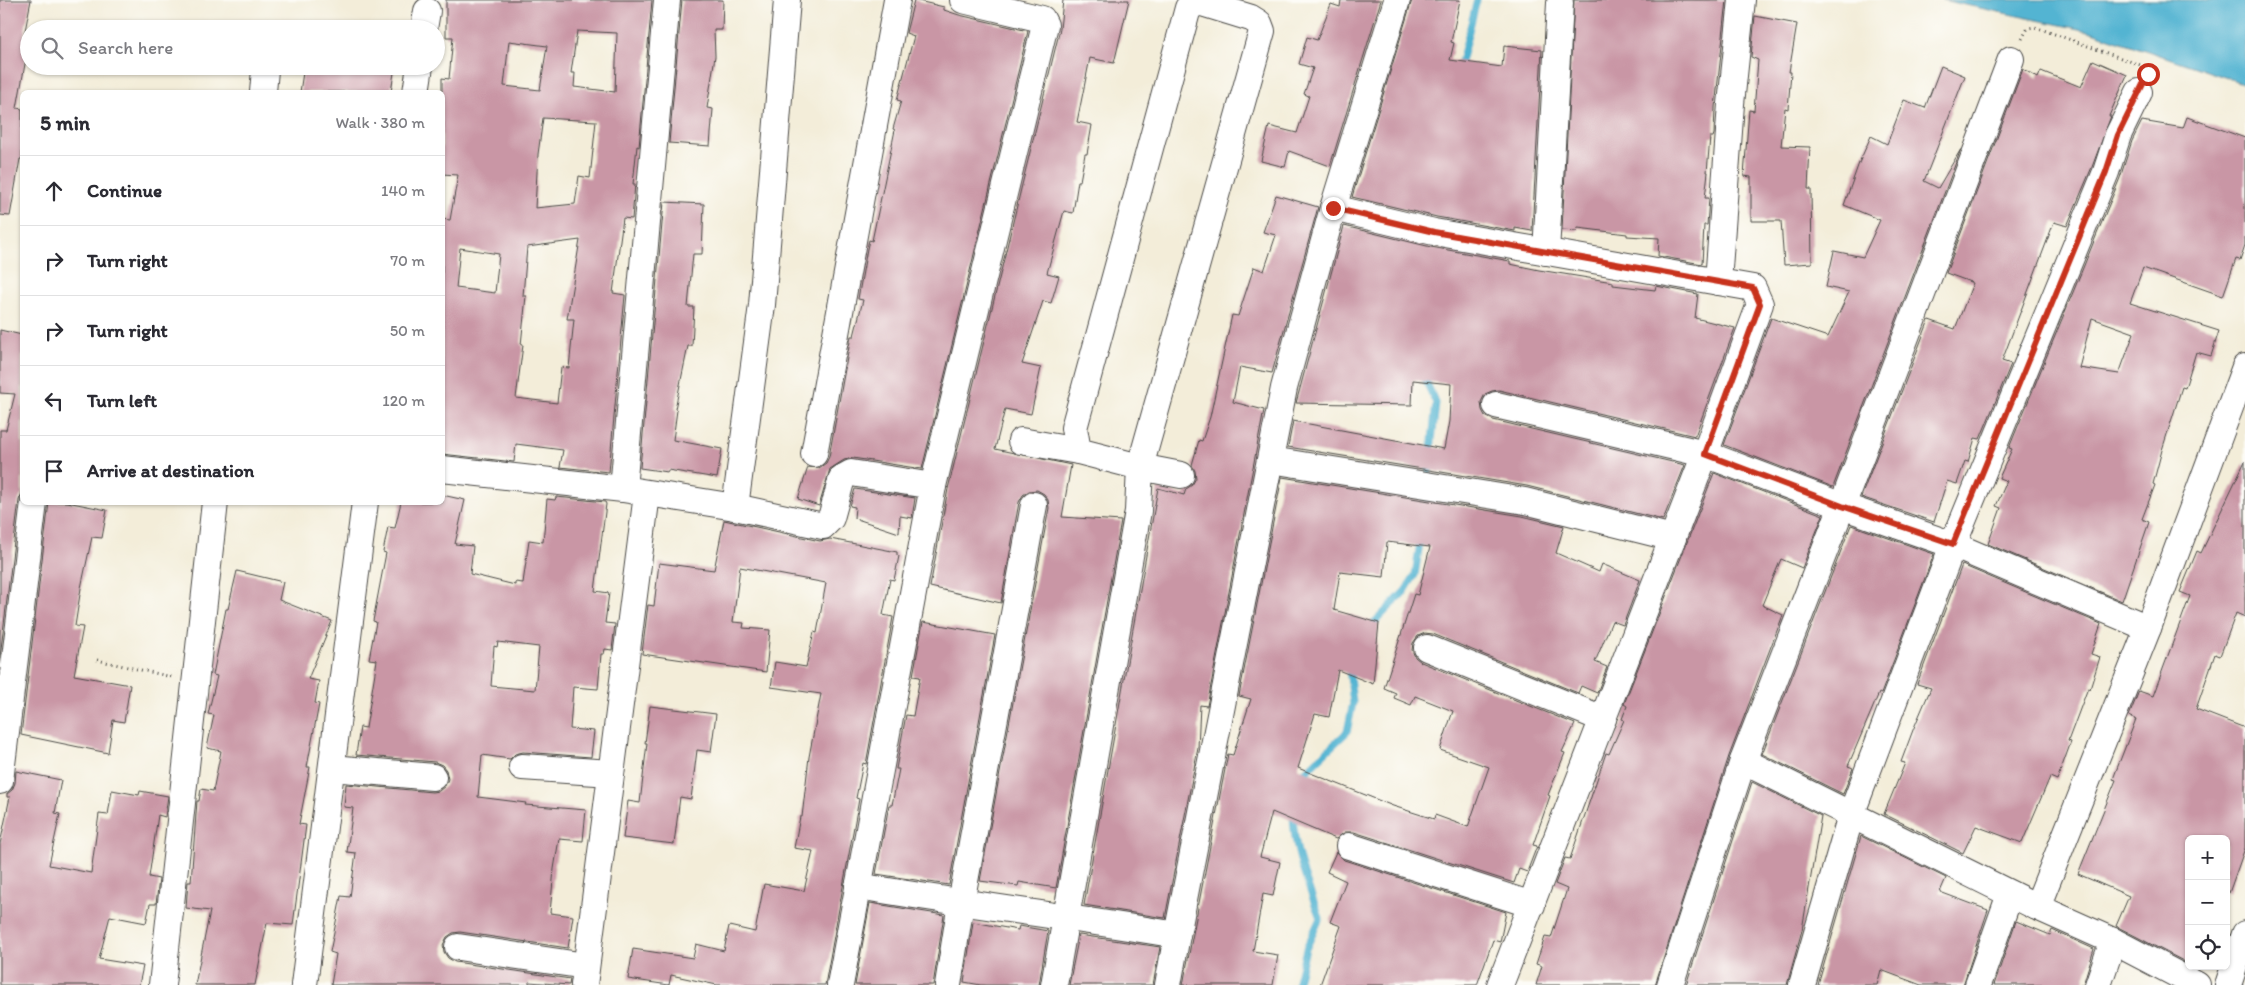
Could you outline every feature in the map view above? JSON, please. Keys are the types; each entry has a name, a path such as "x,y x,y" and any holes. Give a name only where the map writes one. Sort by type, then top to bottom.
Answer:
{"street":[{"path":"458,947 585,975 611,773 635,491 667,0"},
{"path":"734,507 762,305 787,0"},
{"path":"814,454 897,0"},
{"path":"840,985 933,486 1045,25 1042,19 963,0"},
{"path":"1168,985 1284,388 1333,208 1397,0"},
{"path":"1718,282 1731,104 1742,0"},
{"path":"1054,985 1068,916 1138,511 1140,467 1262,31 1259,23 1250,18 1198,2 1188,8 1075,419 1074,428 1078,452"},
{"path":"1546,252 1560,3"},
{"path":"1670,985 1743,761 1842,506 2011,59"},
{"path":"416,90 419,75"},
{"path":"1802,985 1851,815 1953,544 2106,172 2118,135 2139,92"},
{"path":"1333,208 1408,228 1753,288 1760,304 1673,538 1500,985"},
{"path":"2037,907 2148,628 2245,367"},
{"path":"1496,404 1705,454 1842,506 1953,544 2148,628"},
{"path":"1021,441 1182,475"},
{"path":"1271,460 1525,501 1673,538"},
{"path":"445,469 635,491 734,507 823,526 831,518 842,478 851,473 933,486"},
{"path":"0,781 34,505"},
{"path":"162,985 215,505"},
{"path":"304,985 365,505"},
{"path":"948,985 961,903 1034,506"},
{"path":"1427,648 1603,719"},
{"path":"1743,761 2010,894 2113,941 2198,985"},
{"path":"522,767 611,773"},
{"path":"332,768 433,777"},
{"path":"1349,846 1532,905"},
{"path":"858,886 961,903 1068,916 1177,935"},
{"path":"1978,985 2010,894"},
{"path":"2228,985 2245,934"},
{"path":"2098,985 2113,941"}],"path":[{"path":"2011,59 2028,28 2035,26 2144,66 2148,74 2139,92"},
{"path":"97,660 195,682"}],"water":[{"path":"1942,0 2245,0 2245,84 2089,31"}],"building":[{"path":"0,0 31,0 27,20 20,20 20,75 23,75 17,108 20,109 20,159 10,216 0,215"},
{"path":"446,0 652,0 639,147 637,146 633,184 635,184 632,219 623,218 613,293 625,295 609,472 560,467 563,450 516,444 514,462 445,454 445,219 450,220 458,175 445,174 445,90 442,90 442,78 449,79 453,37 446,37","holes":["577,31 617,33 615,92 574,87 575,73 571,73","509,41 547,46 540,90 504,86","543,118 596,121 590,178 579,176 575,204 535,208 538,154","580,240 567,319 574,319 569,368 561,367 557,403 516,398 523,345 521,345 526,296 523,296 527,247","460,248 499,254 495,293 456,288"]},
{"path":"682,0 723,0 722,30 714,30 715,56 707,108 713,109 710,146 669,143"},
{"path":"914,0 944,7 944,10 959,15 1028,31 922,469 853,458 844,460 830,469 819,506 798,499 808,467 819,468 826,463 829,457 851,336 854,336 863,300 858,299 867,249 869,240 872,241 895,130 893,129 901,101 897,100 914,36 906,33"},
{"path":"1063,0 1129,0 1114,63 1090,58 1077,122 1092,125 1087,154 1085,154 1080,181 1078,181 1073,213 1064,211 1047,273 1059,276 1051,303 1043,301 1022,364 1041,368 1031,414 1005,409 995,449 1071,465 1062,517 1121,521 1056,888 1019,882 1018,886 980,881 1049,508 1048,500 1044,494 1037,490 1029,491 1023,495 1019,502 1001,603 930,587 948,489 1060,29"},
{"path":"1341,0 1381,0 1330,166 1289,151 1285,167 1261,161 1269,126 1297,133 1309,96 1304,94 1313,68 1299,64 1307,37 1317,40 1331,4 1340,7"},
{"path":"1412,0 1460,0 1451,42 1454,43 1450,60 1502,67 1504,46 1542,50 1532,231 1515,228 1515,231 1437,217 1352,197"},
{"path":"1574,0 1727,0 1715,107 1714,134 1713,137 1710,137 1705,198 1709,198 1707,225 1704,225 1702,264 1658,256 1659,238 1627,236 1627,234 1578,228 1577,231 1562,230"},
{"path":"1755,16 1797,24 1789,72 1791,72 1788,109 1785,108 1781,146 1810,147 1808,189 1811,189 1812,263 1784,265 1781,221 1751,221 1751,177 1744,176 1749,110 1754,111 1758,60 1751,57"},
{"path":"2093,60 2127,75 2109,116 2111,116 2092,167 2067,226 2054,222 2002,361 2011,364 1980,439 1975,438 1968,462 1965,461 1957,484 1947,481 1934,522 1861,497 1929,320 1955,329 1973,283 1946,273 2023,69 2038,78 2041,71 2081,87"},
{"path":"1941,66 1965,76 1924,181 1938,188 1961,149 1833,487 1724,445 1771,318 1828,337 1849,292 1826,287 1834,251 1863,257 1880,220 1844,205 1859,163 1871,136 1887,144 1904,100 1925,108"},
{"path":"303,75 394,75 391,90 300,90"},
{"path":"2187,117 2245,138 2245,245 2240,260 2236,259 2223,296 2143,268 2130,303 2219,331 2211,356 2196,352 2185,388 2182,387 2162,450 2153,484 2155,485 2142,519 2149,522 2122,601 1988,544 2001,508 1996,506 2007,481 1999,478 2012,449 2009,448 2120,178 2132,141 2142,121 2183,128","holes":["2092,318 2134,333 2119,374 2079,368"]},
{"path":"1276,195 1318,207 1272,373 1240,367 1233,402 1264,410 1207,706 1200,705 1198,748 1165,918 1084,905 1158,488 1184,495 1186,489 1192,485 1196,478 1192,465 1199,440 1202,441 1210,417 1232,315 1238,316 1254,267 1264,271 1276,235 1263,232"},
{"path":"664,202 704,204 702,254 693,254 688,307 694,307 692,346 688,346 675,409 677,410 673,440 722,449 717,478 668,470 668,472 640,468"},
{"path":"1344,226 1431,247 1510,261 1510,264 1613,282 1613,285 1655,290 1656,286 1698,294 1695,318 1735,328 1695,436 1499,390 1485,394 1481,402 1485,416 1493,420 1685,465 1663,520 1527,486 1288,447 1293,421 1444,449 1449,421 1451,384 1413,380 1412,405 1296,403"},
{"path":"0,330 20,335 20,498 0,657 0,430 6,430 15,394 0,393"},
{"path":"2245,461 2245,617 2236,613 2220,656 2215,654 2196,709 2245,728 2245,848 2230,890 2230,835 2185,835 2185,962 2116,926 2129,896 2078,874 2116,780 2113,779 2136,719 2129,716 2139,691 2153,696 2190,596 2180,592 2197,551 2201,553"},
{"path":"1714,473 1823,515 1802,568 1781,559 1762,605 1783,615 1729,756 1655,985 1536,985 1542,966 1536,964 1545,937 1551,938 1567,889 1555,884 1565,858 1570,859 1606,753 1609,754 1624,720 1622,719 1627,706 1624,704"},
{"path":"1282,477 1522,516 1564,526 1556,553 1599,572 1602,564 1640,580 1623,625 1612,621 1595,662 1607,667 1597,693 1581,686 1578,693 1433,634 1425,633 1418,636 1413,643 1412,650 1415,657 1421,662 1575,724 1562,752 1565,753 1548,795 1550,796 1533,845 1537,846 1527,872 1519,869 1514,883 1354,832 1345,832 1336,839 1272,812 1260,857 1280,862 1273,896 1263,894 1253,951 1278,955 1273,985 1183,985 1228,754 1233,755 1251,699 1239,696","holes":["1387,542 1430,547 1418,595 1414,594 1384,688 1396,693 1394,698 1411,705 1415,696 1453,711 1440,750 1489,767 1468,827 1435,815 1434,819 1393,806 1298,768 1315,714 1329,717 1338,670 1373,684 1379,623 1334,610 1340,572 1384,577"]},
{"path":"855,489 915,498 912,518 900,516 899,533 854,518 855,507 850,506"},
{"path":"445,496 465,500 455,544 473,546 470,574 515,585 515,582 523,583 529,540 543,542 547,499 555,500 556,497 605,502 606,504 595,591 609,593 605,623 615,624 612,650 605,649 604,654 601,654 598,689 573,687 570,729 594,731 591,757 523,752 515,754 510,759 482,755 478,797 526,803 525,805 586,810 583,841 559,839 554,869 550,913 573,916 568,948 460,932 453,933 447,937 443,945 444,952 448,958 455,962 570,979 569,985 529,982 529,985 331,985 336,954 330,952 341,896 350,897 356,853 347,852 353,808 344,807 346,784 432,792 439,791 445,786 448,779 446,770 442,765 435,762 356,755 360,727 366,728 377,660 369,659 376,622 373,621 386,553 383,552 388,527 395,528 400,505 445,505","holes":["498,642 539,647 535,690 491,686 494,646 497,647"]},
{"path":"49,505 82,505 107,510 102,538 92,537 81,588 75,626 83,627 74,675 130,685 124,722 113,720 108,753 21,735"},
{"path":"724,520 820,541 830,539 897,552 899,556 894,580 890,579 883,615 893,617 866,764 863,763 856,798 859,799 825,985 717,985 671,975 669,985 628,979 633,949 693,958 696,944 724,951 729,926 755,932 764,884 804,891 813,851 794,848 800,817 802,817 809,757 821,694 771,687 775,662 806,667 814,632 817,633 826,583 740,567 733,622 744,623 743,628 770,630 766,672 642,654 648,605 654,606 659,563 714,570"},
{"path":"1851,525 1934,554 1881,694 1879,693 1848,766 1853,768 1843,794 1762,754"},
{"path":"1962,565 2101,624 2091,654 2100,657 2090,689 2088,688 2068,741 2071,742 2057,780 2050,777 2022,843 1976,826 1963,853 1884,814 1905,763 1901,762 1931,688 1917,684"},
{"path":"237,571 283,582 279,600 332,621 308,679 319,681 315,703 319,704 299,824 306,825 293,925 267,923 255,985 195,985 210,911 186,908 188,882 191,882 197,801 199,801 201,789 213,791 221,751 207,748 214,715 208,714 217,676 213,675 226,609 228,609"},
{"path":"923,622 995,635 949,885 876,874 889,805 892,805 899,769 896,769 906,715 913,716 920,677 913,676"},
{"path":"650,706 716,714 711,752 697,750 691,799 680,797 674,844 623,838 628,801 640,803"},
{"path":"16,771 61,780 55,813 60,814 49,865 91,873 99,814 108,815 112,790 139,795 140,791 168,796 165,817 158,815 149,877 159,879 156,904 150,904 146,923 110,916 99,959 143,966 139,985 0,985 0,844 10,797 7,797 7,794 12,790 15,783"},
{"path":"1752,782 1821,816 1802,930 1787,985 1686,985"},
{"path":"1861,836 1946,878 1940,892 1988,910 1963,985 1921,985 1881,970 1877,985 1818,985"},
{"path":"1336,852 1344,860 1506,912 1500,942 1493,940 1477,985 1320,985 1341,926 1330,922 1346,881 1327,872"},
{"path":"870,903 944,915 933,985 855,985"},
{"path":"2016,921 2050,935 2052,930 2094,949 2083,985 1994,985"},
{"path":"973,922 1018,930 1019,926 1048,931 1039,985 981,985 964,982"},
{"path":"1079,935 1160,947 1153,985 1069,985"}],"waterway":[{"path":"1459,70 1477,0"},
{"path":"1422,373 1436,403 1425,508"},
{"path":"1369,628 1405,591 1415,575 1421,536"},
{"path":"1303,778 1305,772 1347,732 1353,703 1349,668"},
{"path":"1293,812 1298,853 1320,918 1306,949 1297,985"}],"route":[{"path":"1333,208 1408,228 1753,288 1760,304 1705,454 1842,506 1953,544 2106,172 2118,135 2148,74"}]}
